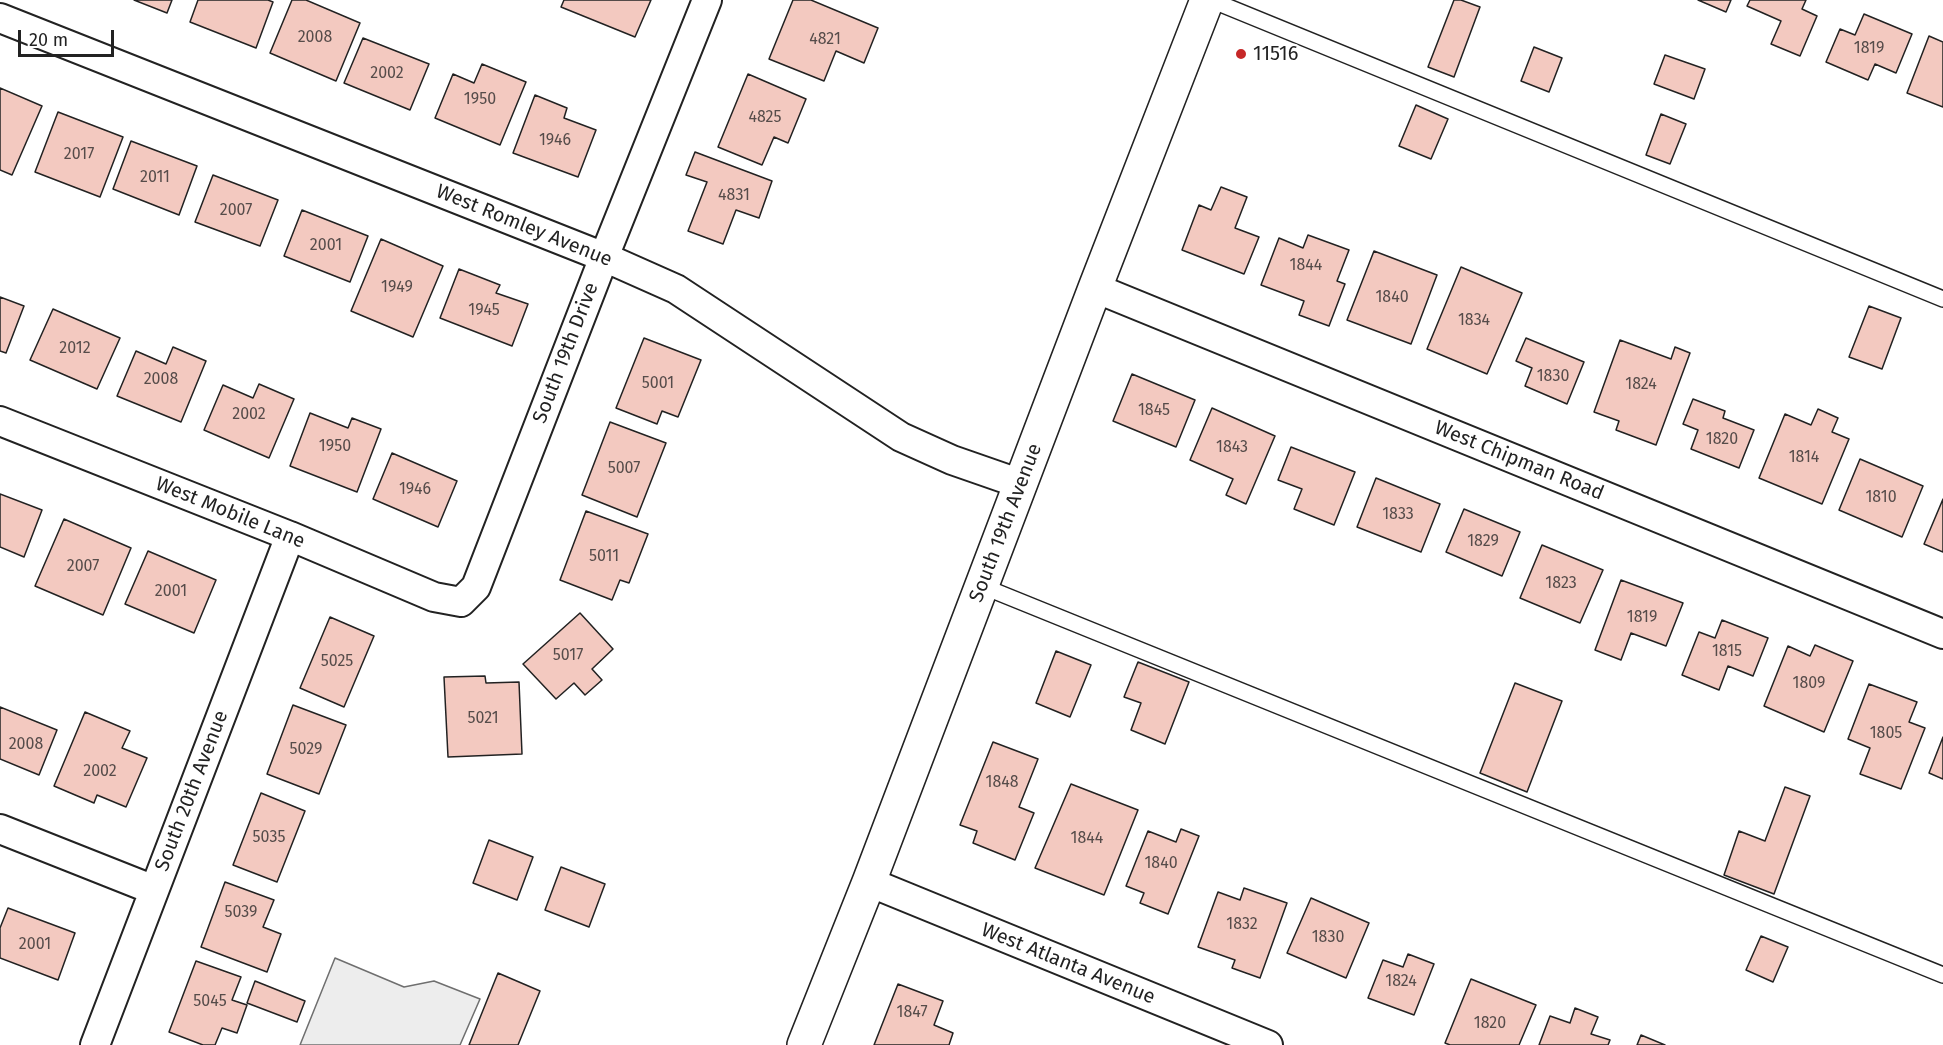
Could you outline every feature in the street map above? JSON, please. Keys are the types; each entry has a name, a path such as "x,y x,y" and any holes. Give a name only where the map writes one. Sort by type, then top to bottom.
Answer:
{"main road":[{"name":"South 19th Avenue","path":"804,1045 869,882 1095,288 1209,0"}],"street":[{"name":"South 19th Drive","path":"461,602 476,586 707,0"},
{"name":"West Romley Avenue","path":"0,18 604,257 676,289 901,437 952,460 1021,484"},
{"name":"West Chipman Road","path":"1095,288 1943,634"},
{"name":"West Mobile Lane","path":"0,421 290,536 434,597 461,602"},
{"name":"South 20th Avenue","path":"95,1045 290,536"},
{"path":"0,829 154,890"},
{"name":"West Atlanta Avenue","path":"869,882 1268,1045"}],"lane":[{"path":"1209,0 1943,299"},
{"path":"982,586 1943,975"}],"shaded area":[{"path":"335,958 404,987 434,981 480,999 460,1045 300,1045"}],"building":[{"path":"134,0 172,0 167,13"},
{"path":"198,0 268,0 273,2 256,48 190,22"},
{"path":"292,0 306,0 360,23 336,81 270,53"},
{"path":"564,0 651,0 635,37 561,7"},
{"path":"793,0 811,0 878,28 864,63 836,51 824,81 769,59"},
{"path":"1454,0 1461,0 1480,7 1454,77 1428,67"},
{"path":"1698,0 1731,0 1726,12"},
{"path":"1750,0 1806,0 1802,9 1817,16 1800,56 1771,44 1781,21 1747,6"},
{"path":"1864,14 1912,34 1896,73 1875,64 1868,80 1826,62 1840,29 1855,35"},
{"path":"1929,36 1943,42 1943,107 1907,93"},
{"path":"363,38 429,64 410,110 344,83"},
{"path":"1534,47 1562,58 1549,92 1521,81"},
{"path":"1665,55 1705,69 1694,99 1654,84"},
{"path":"482,64 526,82 500,145 435,118 453,74 474,83"},
{"path":"748,74 806,99 788,143 774,137 762,165 718,147"},
{"path":"0,88 42,106 12,175 0,170"},
{"path":"535,95 567,108 564,118 596,130 578,177 513,153"},
{"path":"1416,105 1448,119 1431,159 1399,146"},
{"path":"58,112 123,137 100,197 35,172"},
{"path":"1661,114 1686,124 1670,164 1646,155"},
{"path":"131,141 197,166 179,215 113,189"},
{"path":"695,152 772,181 759,218 736,210 723,244 688,231 707,182 686,175"},
{"path":"213,175 278,200 260,246 195,222"},
{"path":"1221,187 1247,197 1235,228 1259,237 1244,274 1182,250 1199,205 1211,210"},
{"path":"302,210 368,236 350,282 284,256"},
{"path":"1308,235 1349,250 1337,281 1345,284 1329,326 1299,315 1304,301 1261,285 1279,238 1303,248"},
{"path":"381,239 443,266 413,337 351,311"},
{"path":"1374,251 1437,275 1411,344 1347,320"},
{"path":"1461,267 1522,293 1487,374 1427,349"},
{"path":"459,269 500,285 496,293 528,304 512,346 440,318"},
{"path":"0,297 24,306 6,353 0,351"},
{"path":"1869,306 1901,318 1882,369 1849,357"},
{"path":"53,309 120,338 97,389 30,360"},
{"path":"644,338 701,360 678,417 662,411 657,424 616,408"},
{"path":"1526,338 1584,362 1567,404 1525,386 1532,368 1516,361"},
{"path":"1620,340 1671,359 1675,347 1690,353 1656,445 1616,430 1619,421 1594,412"},
{"path":"173,347 206,361 181,422 117,396 136,351 166,364"},
{"path":"1132,374 1195,400 1176,447 1113,421"},
{"path":"259,384 294,399 269,458 204,430 223,385 253,398"},
{"path":"1693,399 1725,411 1723,418 1754,430 1739,468 1691,449 1698,430 1683,424"},
{"path":"1212,408 1275,436 1246,504 1226,495 1233,479 1190,460"},
{"path":"1818,409 1838,418 1832,432 1849,439 1822,504 1759,478 1785,414 1811,425"},
{"path":"310,413 348,428 352,418 381,429 357,492 290,466"},
{"path":"610,422 666,443 637,517 582,495"},
{"path":"1291,447 1355,472 1334,525 1294,509 1302,489 1278,480"},
{"path":"392,453 457,481 438,527 373,499"},
{"path":"1860,459 1923,486 1902,537 1839,510"},
{"path":"1376,478 1440,504 1421,552 1357,527"},
{"path":"0,494 42,510 24,557 0,547"},
{"path":"1943,499 1943,552 1924,544"},
{"path":"1464,509 1520,532 1502,576 1446,552"},
{"path":"586,511 648,534 629,583 620,580 612,600 560,580"},
{"path":"64,519 131,548 103,615 35,586"},
{"path":"1542,545 1603,570 1580,623 1520,598"},
{"path":"148,551 216,580 194,633 125,604"},
{"path":"1621,580 1683,603 1666,646 1631,633 1621,660 1595,650"},
{"path":"580,613 613,649 592,669 602,680 585,695 574,683 556,699 523,664"},
{"path":"330,617 374,636 344,707 300,688"},
{"path":"1722,620 1768,638 1753,676 1728,666 1719,690 1682,675 1699,632 1715,638"},
{"path":"1815,645 1853,661 1824,732 1764,706 1788,646 1810,656"},
{"path":"1056,651 1091,665 1070,717 1036,703"},
{"path":"1138,662 1189,682 1165,744 1131,730 1141,703 1124,697"},
{"path":"485,676 486,683 519,682 522,754 448,757 444,677"},
{"path":"1515,683 1562,701 1527,792 1480,773"},
{"path":"1869,684 1917,702 1909,722 1925,728 1901,789 1860,774 1870,748 1848,739"},
{"path":"293,705 346,725 319,794 267,774"},
{"path":"0,707 57,730 39,775 0,759"},
{"path":"85,712 130,731 122,748 147,758 126,807 97,795 94,803 54,786"},
{"path":"1943,737 1943,779 1929,773"},
{"path":"993,742 1038,759 1019,807 1034,813 1015,860 973,843 977,831 960,825"},
{"path":"1071,784 1138,810 1104,895 1035,868"},
{"path":"1785,787 1810,796 1774,894 1724,875 1739,831 1765,841"},
{"path":"261,793 305,811 277,882 233,865"},
{"path":"1181,829 1199,836 1168,914 1140,903 1144,893 1126,886 1148,831 1176,842"},
{"path":"489,840 533,857 517,900 473,883"},
{"path":"561,867 605,884 589,927 545,910"},
{"path":"225,882 274,900 263,927 281,934 267,972 201,947"},
{"path":"1244,888 1287,903 1260,978 1232,968 1235,960 1198,947 1218,892 1240,900"},
{"path":"1311,898 1369,923 1346,978 1287,953"},
{"path":"8,908 75,933 58,980 0,958 0,928"},
{"path":"1761,936 1788,947 1773,982 1746,970"},
{"path":"1408,954 1434,964 1414,1015 1368,998 1383,960 1403,967"},
{"path":"196,961 241,977 232,1000 247,1005 237,1033 222,1028 215,1045 203,1045 169,1032"},
{"path":"498,973 540,991 518,1045 469,1045"},
{"path":"1471,979 1536,1005 1519,1045 1450,1045 1445,1043"},
{"path":"255,981 305,1001 297,1022 247,1003"},
{"path":"898,984 943,1001 934,1025 953,1033 949,1045 874,1045"},
{"path":"1575,1008 1598,1017 1591,1034 1610,1040 1608,1045 1539,1045 1550,1016 1570,1023"},
{"path":"1641,1035 1665,1045 1637,1045"}],"place":[{"name":"11516","path":"1241,54"}]}
